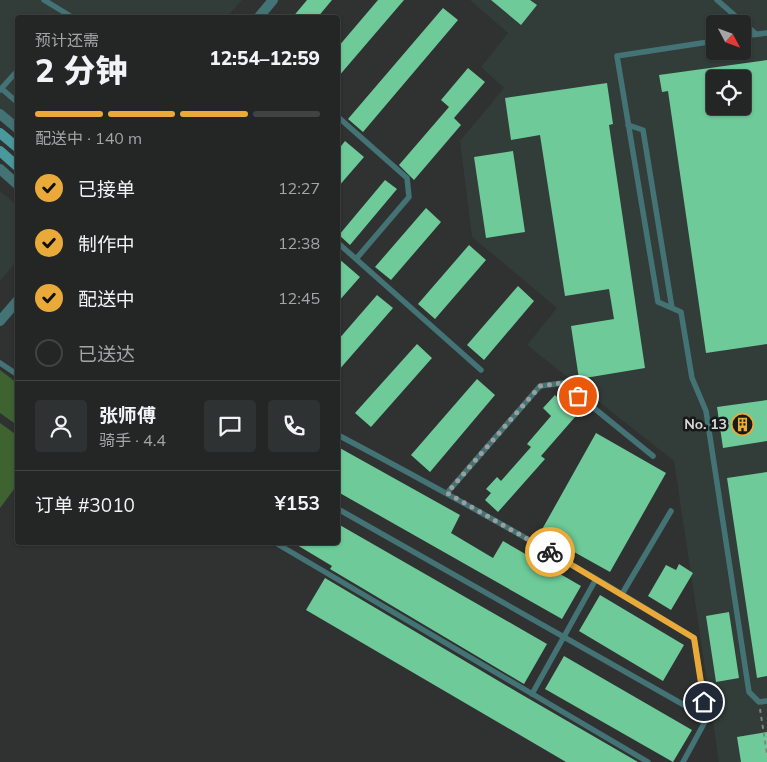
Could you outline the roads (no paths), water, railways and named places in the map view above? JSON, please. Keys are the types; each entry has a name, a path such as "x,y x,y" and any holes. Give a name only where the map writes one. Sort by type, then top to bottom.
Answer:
{"main road":[{"path":"0,133 15,146"},
{"path":"0,151 15,164"}],"street":[{"path":"260,15 273,0"},
{"path":"0,114 15,126"},
{"path":"0,169 15,182"},
{"path":"0,320 15,303"}],"lane":[{"path":"44,0 66,15"},
{"path":"717,0 756,34"},
{"path":"751,35 767,32"},
{"path":"706,42 617,56 658,302 681,312 692,378 706,411 750,692 759,702 767,701"},
{"path":"15,74 1,90 15,100"},
{"path":"340,119 407,178 409,197 356,259"},
{"path":"628,125 644,130 672,308"},
{"path":"340,245 481,370"},
{"path":"0,363 15,373"},
{"path":"447,493 540,386 563,383 653,456"},
{"path":"340,437 447,493 694,638 707,718 683,762"},
{"path":"340,510 707,718"},
{"path":"622,594 671,511"},
{"path":"279,545 648,762"},
{"path":"532,694 596,579"}],"place":[{"name":"No. 13","path":"743,424"}]}
